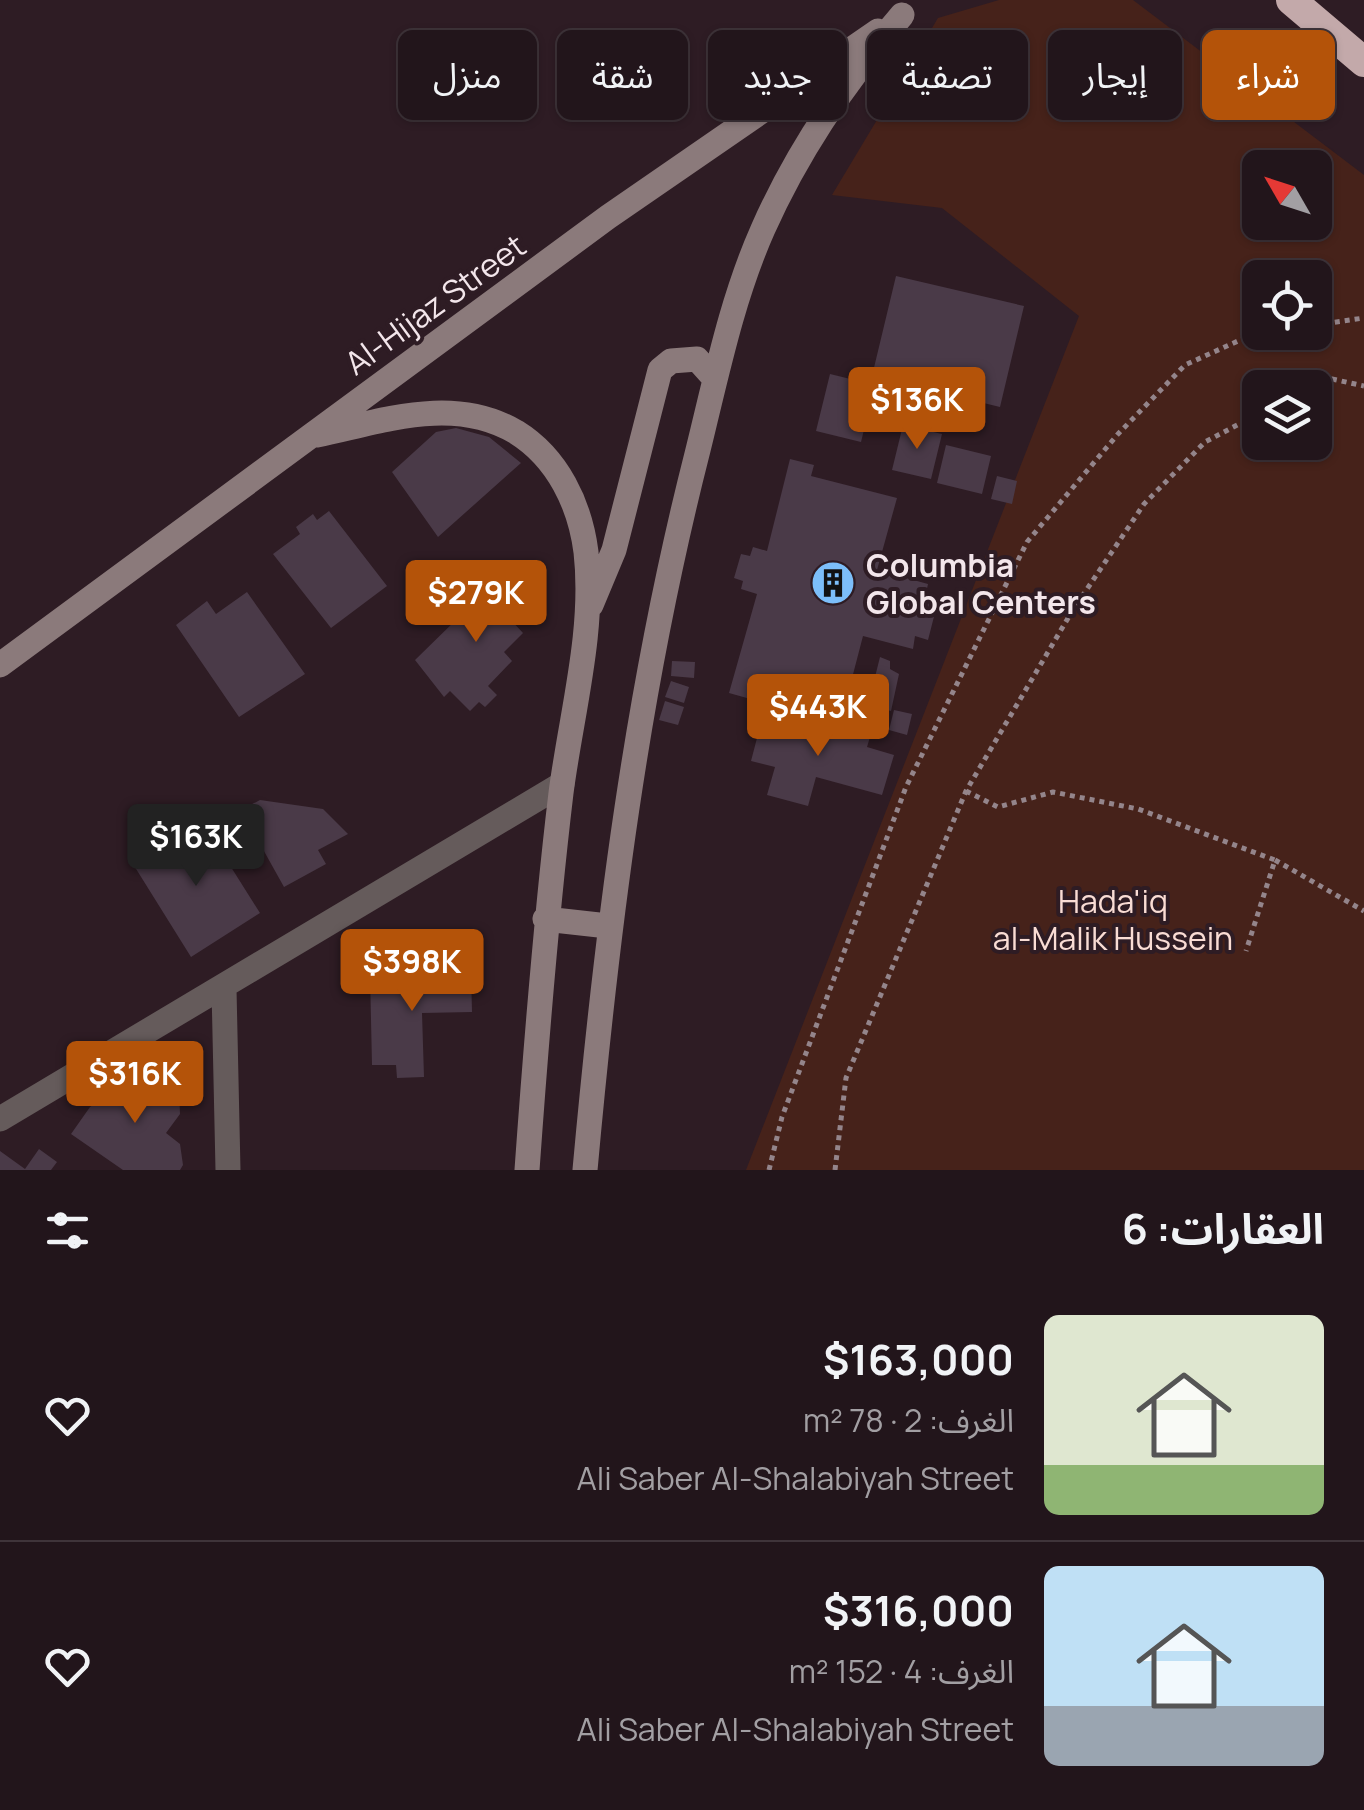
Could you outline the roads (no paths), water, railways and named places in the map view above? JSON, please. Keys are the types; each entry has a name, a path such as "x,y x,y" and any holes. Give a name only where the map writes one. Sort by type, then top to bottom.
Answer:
{"highway":[{"path":"1290,0 1325,30"},
{"path":"1335,38 1364,62"}],"street":[{"path":"1277,0 1323,30"},
{"path":"585,1170 608,926 652,650 743,280 784,184 837,96 905,7"},
{"name":"Al-Hijaz Street","path":"0,665 670,173 905,7"},
{"path":"586,613 614,550 660,370 670,360 697,359 716,379"},
{"path":"308,437 433,411 462,412 518,433 560,474 574,500 586,550 586,613 546,919 526,1170"},
{"path":"0,1119 224,989 562,784"},
{"path":"546,919 608,926"},
{"path":"224,989 228,1170"}],"place":[{"name":"Columbia Global Centers","path":"833,583"}],"park label":[{"name":"Hada'iq al-Malik Hussein","path":"1113,920"}]}
